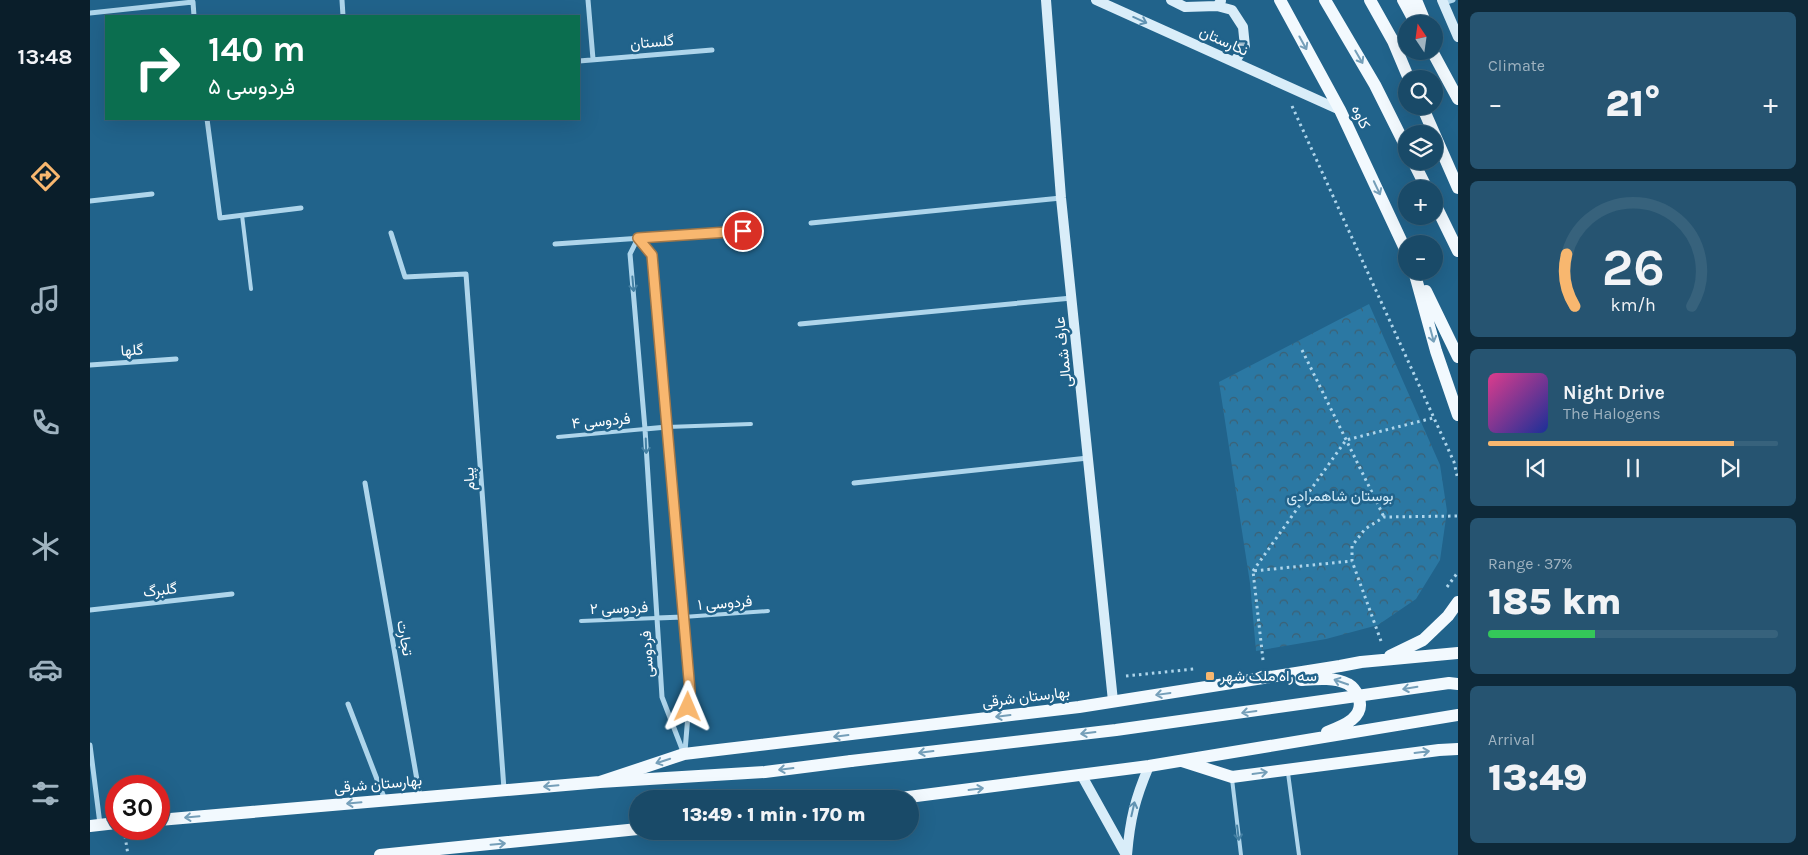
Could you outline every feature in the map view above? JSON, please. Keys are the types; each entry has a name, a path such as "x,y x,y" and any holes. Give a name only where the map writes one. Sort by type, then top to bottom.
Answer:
{"main road":[{"name":"کاوه","path":"1280,0 1340,110 1399,235"},
{"path":"1325,0 1375,85 1398,131"},
{"path":"1370,0 1405,70"},
{"path":"1403,0 1411,15"},
{"path":"1416,0 1422,15"},
{"path":"1437,60 1451,84"},
{"path":"1441,60 1458,99"},
{"path":"1426,115 1458,188"},
{"path":"1443,220 1458,251"},
{"path":"1417,280 1436,351 1458,415"},
{"path":"1420,280 1458,357"},
{"path":"1361,662 1390,656 1423,640 1448,616 1458,602"},
{"name":"بهارستان شرقی","path":"600,782 684,754 1079,707 1361,662 1458,654"},
{"path":"1236,683 1336,680 1349,684 1356,691 1361,701 1359,712 1353,719 1328,731 1288,744"},
{"name":"بهارستان شرقی","path":"170,819 600,782 765,772 1116,730 1449,682 1458,684"},
{"path":"919,796 1082,776 1458,716"},
{"path":"1180,761 1232,777 1458,749"},
{"path":"380,855 629,830"}],"street":[{"path":"342,0 343,15"},
{"path":"588,0 593,60"},
{"name":"عارف شمالی","path":"1046,0 1061,198 1113,701"},
{"name":"نگارستان","path":"1096,0 1340,110"},
{"name":"نگارستان","path":"1171,0 1185,7 1220,3"},
{"path":"1446,1 1458,36"},
{"path":"90,13 193,2 194,15"},
{"path":"1220,3 1232,10 1243,27 1245,47 1234,62"},
{"name":"گلستان","path":"580,60 712,50"},
{"path":"207,120 220,218 300,208"},
{"path":"90,201 152,194"},
{"path":"811,223 1061,198"},
{"path":"555,244 743,231"},
{"name":"پیام","path":"391,233 405,277 466,274 504,790"},
{"path":"638,238 652,255 690,691 684,754"},
{"name":"فردوسی","path":"638,238 630,254 645,429 662,697 684,754"},
{"path":"800,324 1072,298"},
{"name":"گلها","path":"90,365 176,359"},
{"path":"645,429 667,427"},
{"path":"854,483 1088,458"},
{"name":"تجارت","path":"364,483 420,797"},
{"name":"گلبرگ","path":"90,610 232,594"},
{"path":"657,618 683,617"},
{"path":"348,704 386,800"},
{"path":"90,745 95,825"},
{"path":"1127,855 1130,824 1137,794 1149,766"},
{"path":"1082,776 1127,855"}],"lane":[{"path":"242,216 251,289"},
{"path":"667,427 751,424"},
{"name":"فردوسی ۴","path":"558,436 645,429"},
{"name":"فردوسی ۱","path":"683,617 768,611"},
{"name":"فردوسی ۲","path":"581,621 657,618"},
{"path":"1288,770 1299,855"},
{"path":"1232,777 1241,855"}],"path":[{"path":"1282,84 1454,462 1458,480"},
{"path":"1302,350 1384,517"},
{"path":"1263,660 1253,571 1346,440 1433,418"},
{"path":"1381,641 1352,561 1352,546 1365,529 1384,517 1458,516"},
{"path":"1253,571 1352,561"},
{"path":"1442,594 1458,572"},
{"path":"1372,643 1389,637"},
{"path":"1255,661 1272,658"},
{"path":"1110,678 1195,669"},
{"path":"126,840 128,855"}],"green space":[{"name":"بوستان شاهمرادی","path":"1369,304 1440,465 1447,511 1440,560 1416,599 1378,625 1326,639 1256,651 1250,583 1219,382"}],"place":[{"name":"سه راه ملک شهر","path":"1210,676"}],"route":[{"path":"688,707 690,691 652,255 638,238 743,231"}]}
